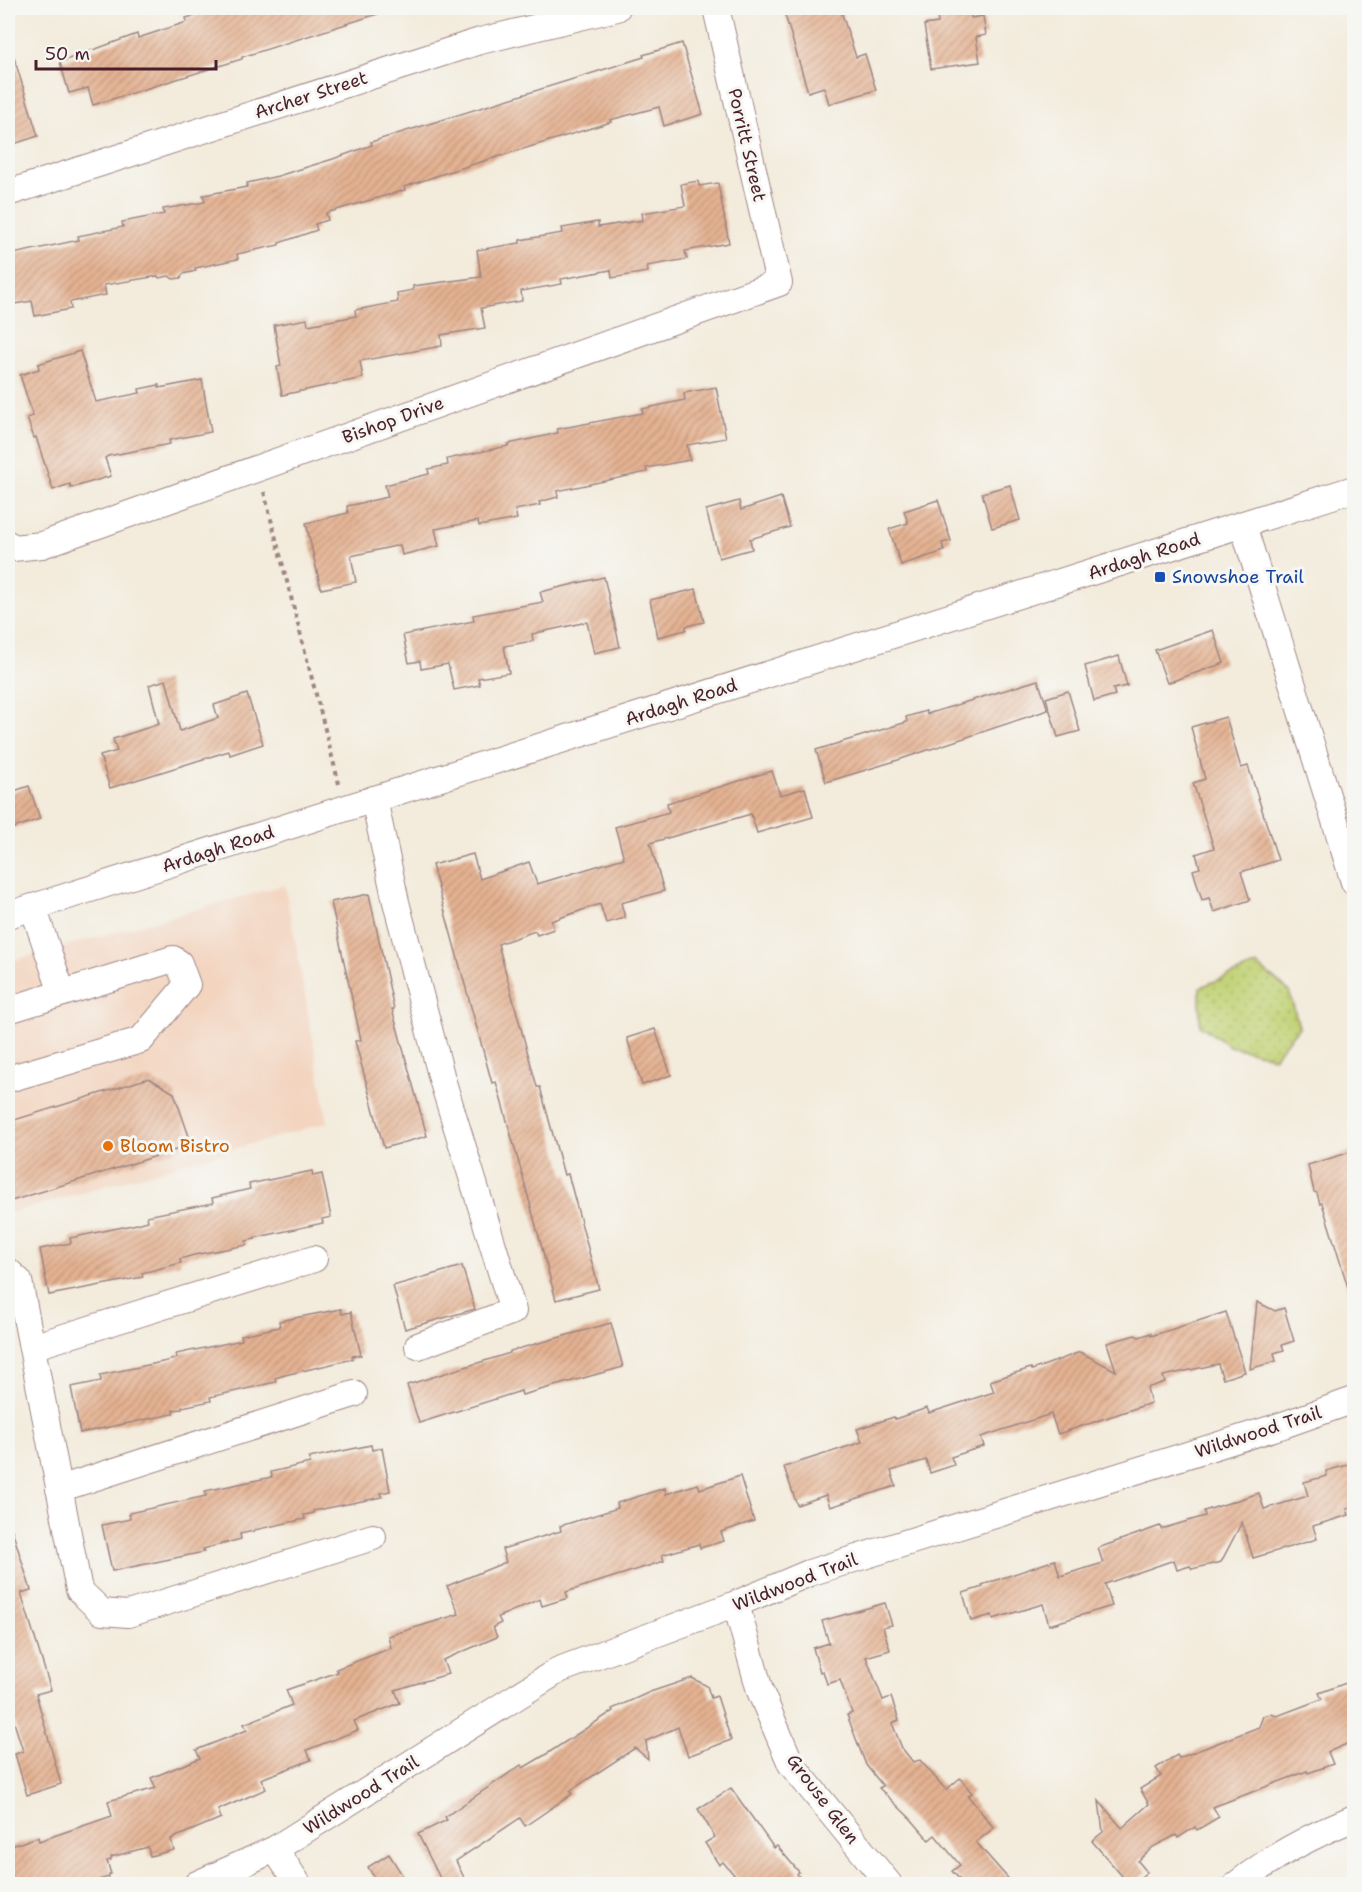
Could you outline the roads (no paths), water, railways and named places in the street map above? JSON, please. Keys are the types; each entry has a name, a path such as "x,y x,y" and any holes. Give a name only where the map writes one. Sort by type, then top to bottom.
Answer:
{"street":[{"name":"Archer Street","path":"8,193 480,41 617,8"},
{"name":"Porritt Street","path":"716,8 779,283"},
{"name":"Bishop Drive","path":"8,544 13,548 42,545 779,283"},
{"name":"Ardagh Road","path":"8,915 1354,489"},
{"path":"1243,525 1354,882"},
{"path":"374,799 396,902 442,1079 513,1311 418,1346"},
{"path":"33,907 62,993"},
{"path":"8,1010 173,959 180,963 187,985 141,1040 8,1080"},
{"path":"32,1347 314,1259"},
{"path":"8,1271 19,1281 79,1590 102,1612 128,1614 373,1537"},
{"path":"59,1489 354,1394"},
{"name":"Wildwood Trail","path":"197,1884 275,1849 559,1670 736,1604 809,1573 1272,1429 1354,1400"},
{"name":"Grouse Glen","path":"736,1604 760,1691 791,1764 889,1884"},
{"path":"1237,1884 1262,1865 1316,1833 1354,1818"},
{"path":"275,1849 297,1884"}],"place":[{"name":"Snowshoe Trail","path":"1160,577"},
{"name":"Bloom Bistro","path":"108,1146"}]}
